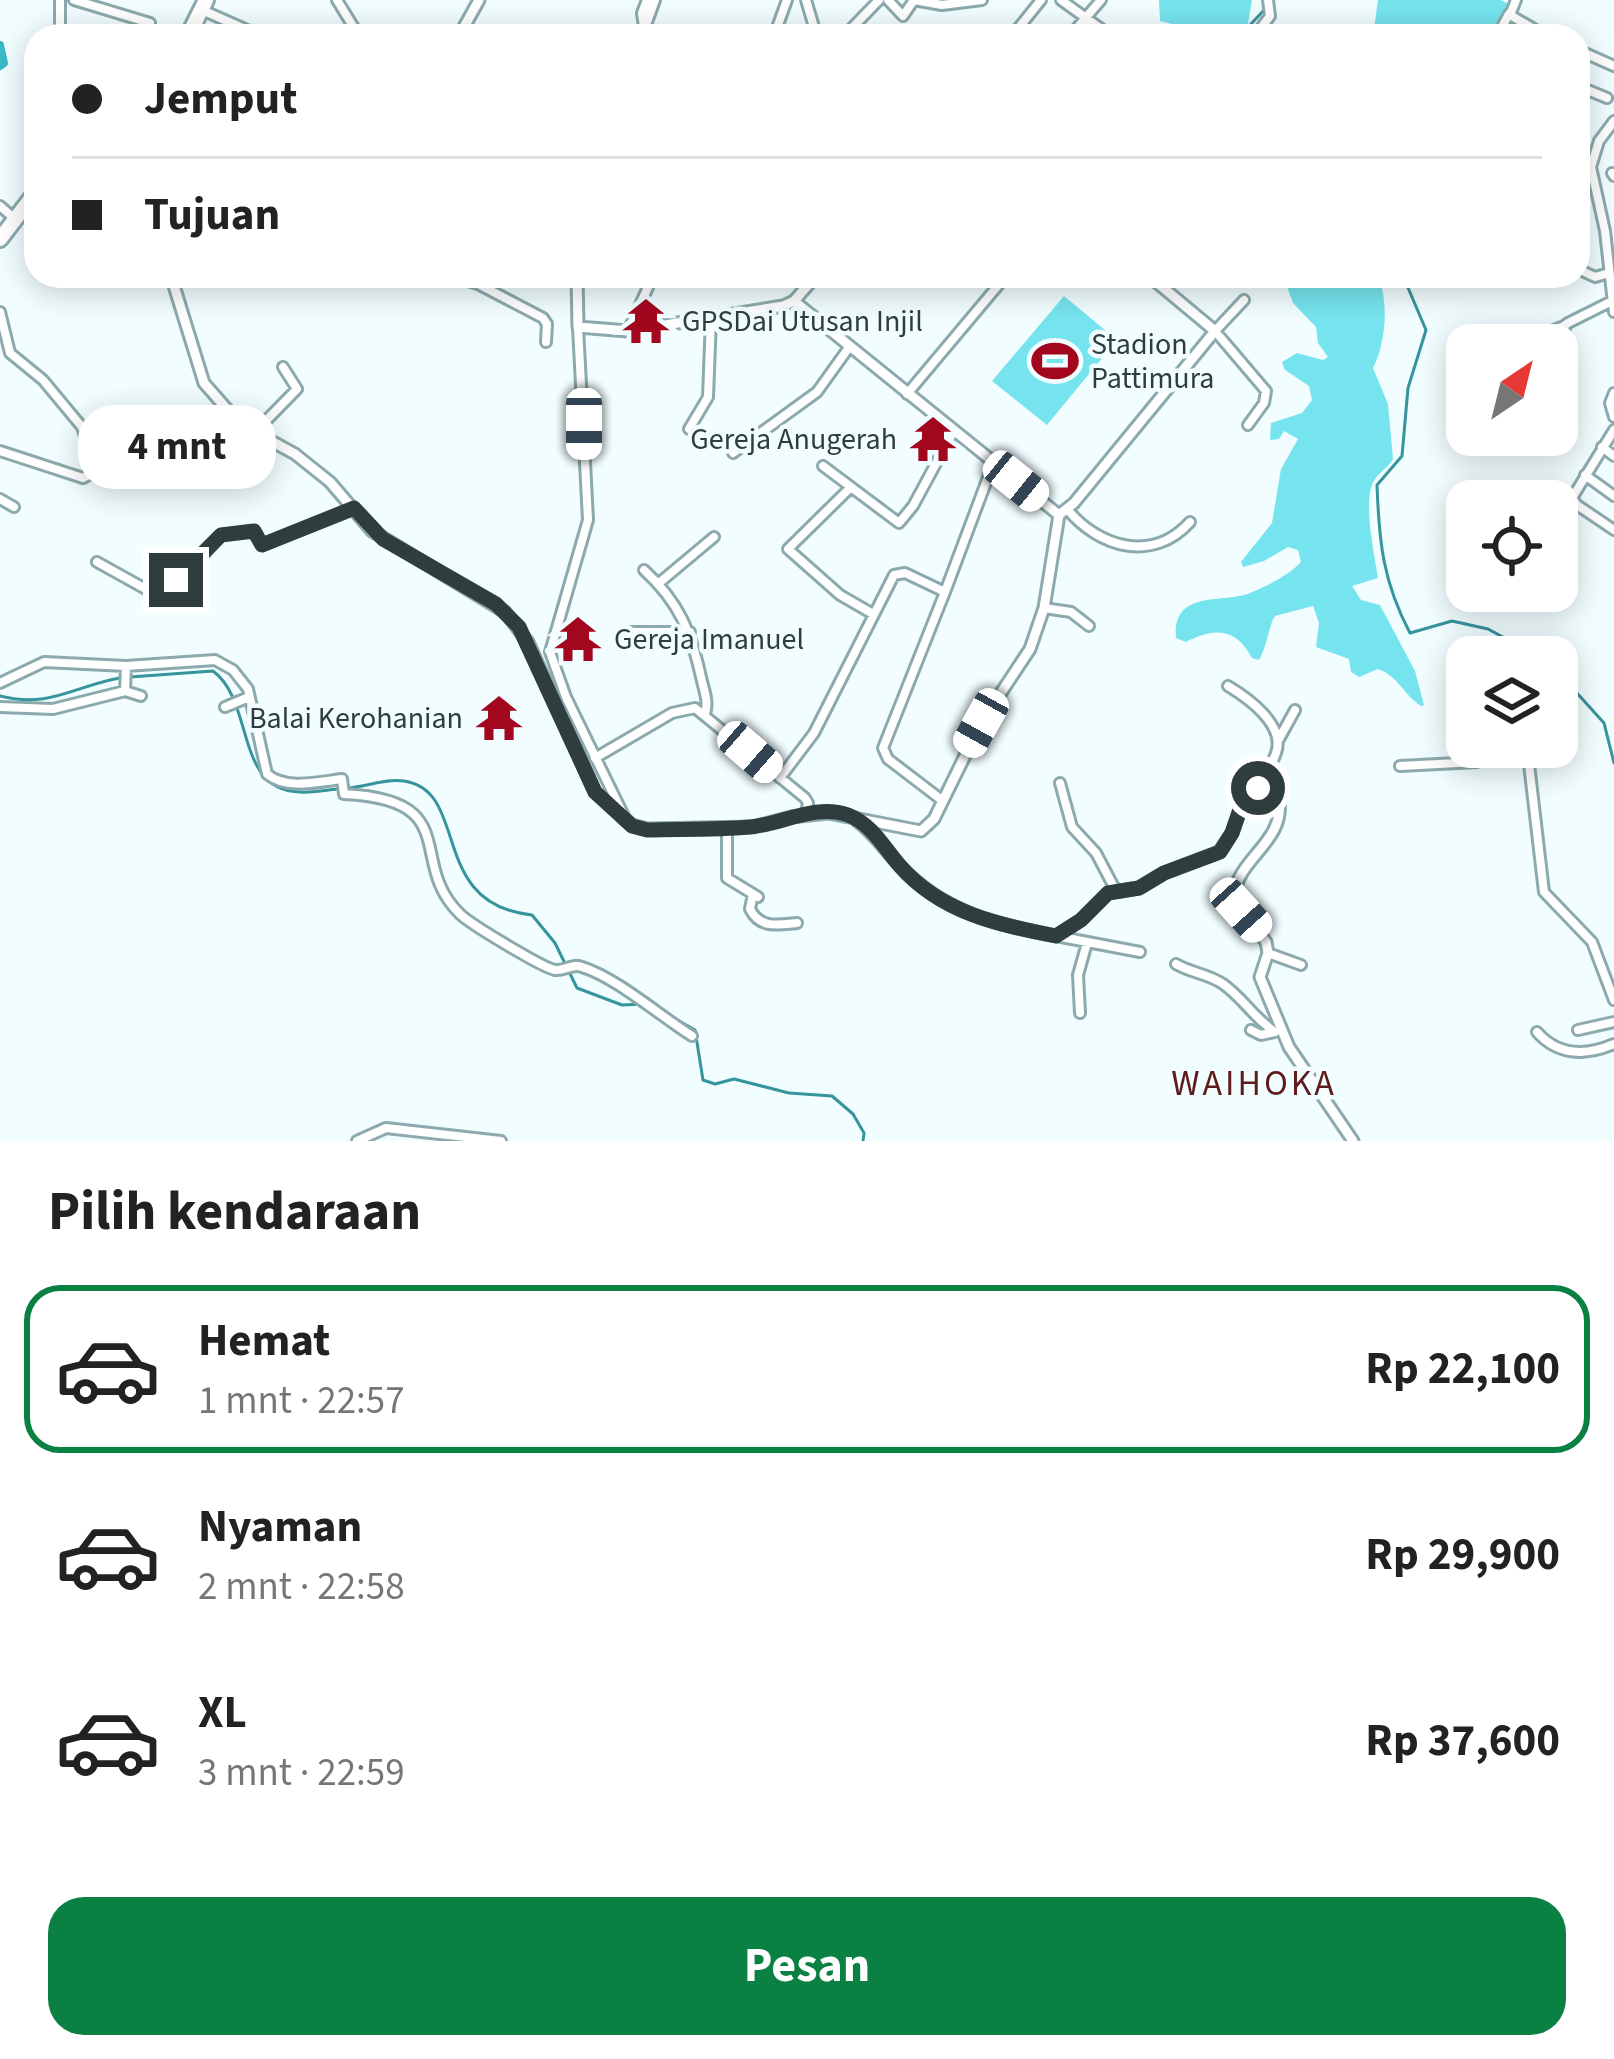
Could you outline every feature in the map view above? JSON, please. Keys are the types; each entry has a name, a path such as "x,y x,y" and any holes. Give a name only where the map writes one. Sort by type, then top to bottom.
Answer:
{"highway":[{"path":"0,239 24,209"}],"street":[{"path":"74,0 150,23"},
{"path":"856,24 884,0 903,16 914,0 942,5 982,0"},
{"path":"1021,24 1040,0"},
{"path":"1061,0 1095,24"},
{"path":"1079,24 1101,0"},
{"path":"204,5 239,24"},
{"path":"1510,5 1522,24"},
{"path":"1590,91 1607,98"},
{"path":"1567,324 1613,301 1610,237 1591,167 1599,141 1614,122"},
{"path":"0,206 16,220"},
{"path":"1590,275 1609,273"},
{"path":"175,288 204,383 230,415 330,482 383,539 496,604 519,627 595,792 626,821 647,830 753,827 806,814 836,813 921,830 934,819 981,723 1030,649 1044,608 1063,512 1244,299"},
{"path":"486,288 543,318 546,342"},
{"path":"577,288 588,520 550,652 558,679 626,821"},
{"path":"628,331 648,288"},
{"path":"578,327 628,331 711,318 794,301 805,288"},
{"path":"907,394 996,288"},
{"path":"1168,288 1215,331 1267,391 1264,404 1248,425"},
{"path":"794,301 993,464 1087,530 1120,546 1159,544 1190,522"},
{"path":"0,312 10,353 43,380 82,427 97,470 83,478 0,451"},
{"path":"689,429 707,397 711,318"},
{"path":"733,453 818,392 851,344"},
{"path":"254,433 297,389 283,367"},
{"path":"1614,393 1610,403 1614,417"},
{"path":"1614,430 1574,492 1573,502 1614,530"},
{"path":"823,466 891,521 901,522 953,432"},
{"path":"1602,447 1614,456"},
{"path":"943,801 889,759 883,748 993,464"},
{"path":"1585,475 1614,496"},
{"path":"850,488 788,549 840,595 873,614"},
{"path":"0,499 14,507"},
{"path":"97,562 152,592 191,568 221,535 254,531 262,545 354,508"},
{"path":"658,583 714,536"},
{"path":"644,570 678,606 690,632 707,700 705,714"},
{"path":"780,778 814,733 898,572 945,592"},
{"path":"1044,608 1071,613 1089,626"},
{"path":"631,632 690,632"},
{"path":"0,682 44,662 126,669 215,660 225,664 242,680 250,697 268,777 291,784 342,780 343,794 383,798 415,816 427,833 443,890 457,911 553,969 575,965 692,1036"},
{"path":"125,689 126,669"},
{"path":"1228,686 1267,718 1278,741"},
{"path":"0,707 53,709 125,689 141,696"},
{"path":"232,704 250,697"},
{"path":"595,758 678,710 695,707 807,801 806,814"},
{"path":"1056,936 1081,920 1104,895 1139,888 1220,852 1244,798 1258,788 1295,710"},
{"path":"1400,766 1446,764"},
{"path":"1529,768 1544,892 1592,942 1614,1000"},
{"path":"1060,783 1074,831 1096,853 1116,891"},
{"path":"1258,788 1276,795 1280,819 1272,837 1240,877 1234,899 1262,935 1268,953 1260,977 1279,1031 1353,1141"},
{"path":"853,817 885,845 904,871 965,914 984,922 1140,952"},
{"path":"885,845 898,827"},
{"path":"728,828 727,878 755,896 750,909 760,921 774,926 797,923"},
{"path":"1080,1013 1078,975 1087,943"},
{"path":"1268,953 1301,965"},
{"path":"1175,964 1222,983 1242,1000 1245,1009 1279,1031"},
{"path":"1578,1030 1614,1022"},
{"path":"1251,1030 1261,1034 1279,1031"},
{"path":"1537,1032 1549,1046 1568,1051 1593,1052 1614,1045"},
{"path":"357,1141 380,1129 413,1136 501,1141"}],"shaded area":[{"path":"1159,0 1252,0 1248,24 1160,21"},
{"path":"1378,0 1501,0 1510,5 1500,24 1375,24"},
{"path":"1287,288 1382,288 1384,322 1373,368 1388,404 1393,459 1374,481 1369,501 1378,578 1352,586 1361,600 1380,605 1415,671 1421,706 1385,672 1378,669 1359,677 1351,672 1349,659 1316,647 1319,623 1313,606 1275,616 1259,660 1224,633 1186,642 1176,638 1177,622 1191,605 1250,593 1301,562 1298,550 1288,547 1264,561 1243,567 1241,562 1272,523 1281,469 1298,439 1284,431 1279,439 1270,440 1271,423 1302,413 1312,400 1309,386 1285,370 1282,362 1297,353 1323,360 1328,357 1318,343 1316,327 1293,303"},
{"path":"1064,296 1117,340 1047,425 992,381"}],"waterway":[{"path":"1251,24 1266,8"},
{"path":"0,45 4,63 0,66"},
{"path":"1408,288 1426,330 1408,388 1402,456 1377,485 1388,579 1410,633 1452,621 1501,636"},
{"path":"130,677 213,671 235,703 264,777 300,792 338,789"},
{"path":"0,696 48,698 120,678"},
{"path":"1578,694 1604,723 1614,763"},
{"path":"347,788 397,780 424,789 438,805 463,870 477,891 499,906 532,915 555,943 577,988 622,1005 644,1004"},
{"path":"658,1009 695,1030 703,1080 715,1084 734,1079 789,1093 832,1096 853,1114 864,1133 863,1141"}],"place":[{"name":"GPSDai Utusan Injil","path":"646,321"},
{"name":"Stadion Pattimura","path":"1055,361"},
{"name":"Gereja Anugerah","path":"933,439"},
{"name":"Gereja Imanuel","path":"578,639"},
{"name":"Balai Kerohanian","path":"499,718"}],"district":[{"name":"WAIHOKA","path":"1254,1082"}],"route":[{"path":"176,580 221,535 254,531 262,545 354,508 364,524 383,539 496,604 519,627 595,792 632,826 647,830 753,827 806,814 845,814 885,845 904,871 965,914 997,925 1056,936 1081,920 1108,893 1139,888 1164,873 1216,854 1228,842 1240,804 1258,788"}]}
